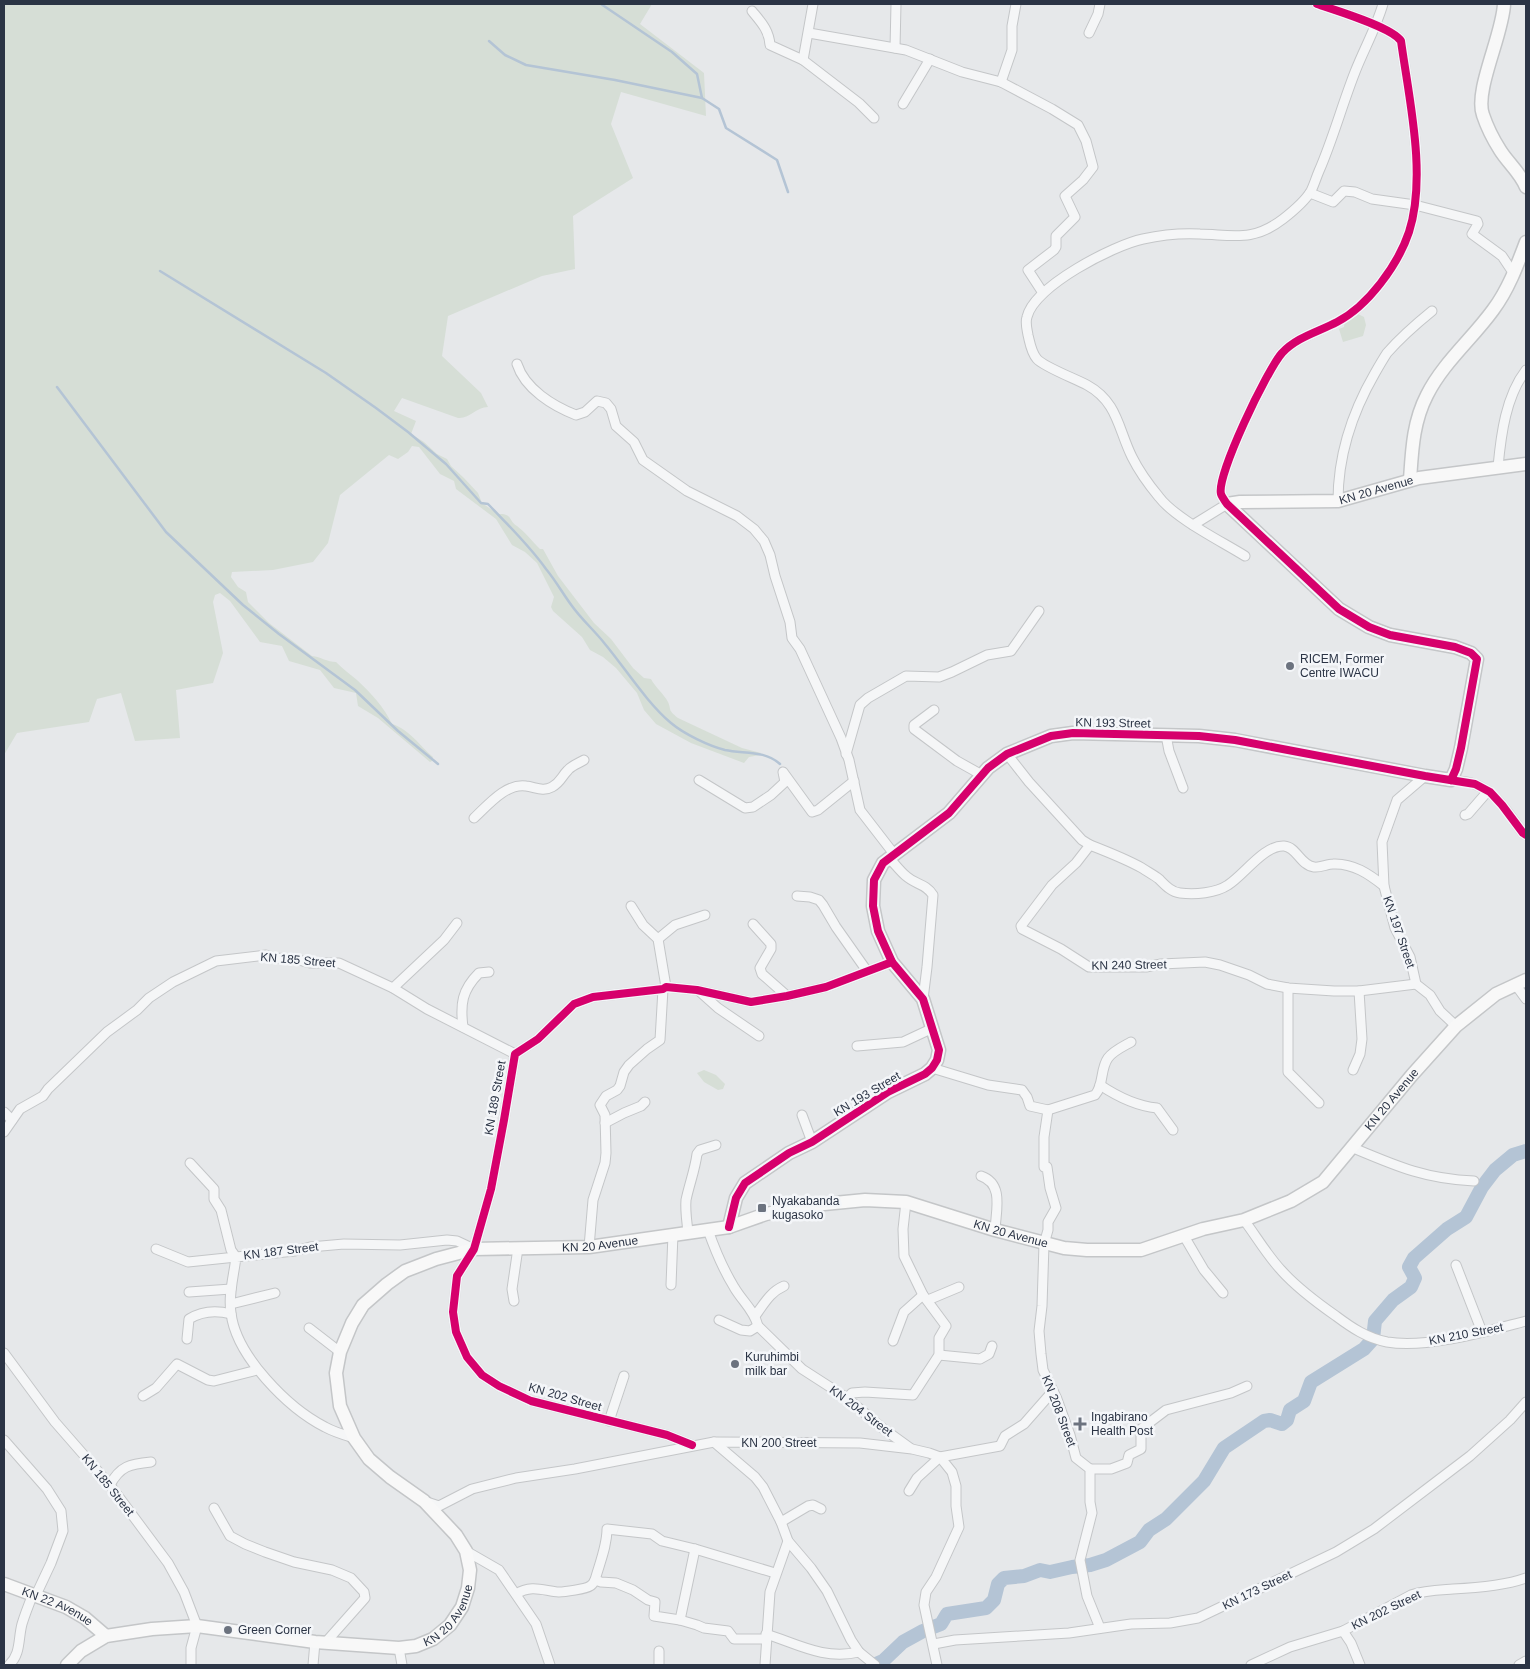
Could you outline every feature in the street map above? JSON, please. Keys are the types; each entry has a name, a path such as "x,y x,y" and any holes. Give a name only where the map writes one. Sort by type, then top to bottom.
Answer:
{"street":[{"path":"803,60 813,4"},
{"path":"895,48 896,4"},
{"path":"1001,82 1012,50 1012,26 1016,4"},
{"path":"1089,33 1098,14 1100,4"},
{"path":"1317,4 1376,26 1398,36 1401,41 1415,145 1415,205 1409,233 1396,261 1381,283 1353,312 1338,322 1314,332 1282,352 1270,369 1240,433 1223,480 1221,494 1227,504 1339,609 1369,627 1390,635 1455,647 1470,653 1477,659 1461,748 1451,780 1475,784 1488,791 1526,835"},
{"path":"1245,556 1194,525 1159,498 1132,457 1117,419 1105,397 1086,384 1036,359 1030,349 1027,317 1043,293 1056,282 1086,263 1124,245 1162,235 1252,236 1284,218 1310,193 1335,134 1355,72 1376,26 1383,4"},
{"path":"1504,4 1504,16 1484,83 1480,106 1482,115 1497,144 1521,176 1526,187"},
{"path":"752,11 770,36 770,44 803,60 859,103 874,118"},
{"path":"809,33 906,50 962,72 1001,82 1052,109 1078,126 1086,142 1093,167 1083,180 1065,196 1075,217 1056,236 1056,247 1054,250 1028,270 1043,293"},
{"path":"903,104 930,59"},
{"path":"1310,193 1333,202 1344,191 1355,192 1372,199 1415,205 1477,221 1478,224 1472,234 1502,256 1514,274"},
{"path":"1410,480 1413,432 1427,394 1442,371 1492,312 1503,296 1526,242"},
{"path":"1338,501 1338,483 1344,450 1353,418 1369,383 1386,355 1405,334 1432,311"},
{"path":"518,364 519,370 531,387 548,401 566,411 576,415 585,412 597,401 606,403 611,409 616,426 634,442 643,460 687,491 737,516 754,529 764,541 790,622 792,638 800,649 840,738 854,781 860,810 905,875 916,883 928,887 933,895 923,999"},
{"path":"1498,467 1500,449 1513,392 1526,370"},
{"name":"KN 20 Avenue","path":"1227,504 1249,501 1338,501 1410,480 1526,464"},
{"path":"1194,525 1227,504"},
{"path":"846,754 860,705 868,698 906,676 939,677 987,655 1011,651 1039,611"},
{"path":"934,710 914,725 914,729 956,761 982,776"},
{"name":"KN 193 Street","path":"729,1227 736,1198 745,1183 788,1153 812,1142 888,1092 925,1074 937,1060 938,1050 923,999 892,962 878,931 873,906 874,880 883,864 949,814 988,768 1007,754 1051,736 1074,733 1199,736 1235,740 1451,780"},
{"path":"1166,735 1169,751 1183,788"},
{"path":"1007,754 1029,782 1082,840 1140,867 1158,878 1173,891 1195,894 1219,890 1228,885 1257,858 1276,848 1285,846 1292,849 1305,864 1316,868 1328,864 1341,864 1356,868 1371,875 1384,886"},
{"path":"474,818 498,795 517,786 544,790 552,788 562,780 568,770 584,760"},
{"path":"699,780 736,803 748,808 753,807 780,788 785,782 783,772 812,812 818,810 854,781"},
{"name":"KN 197 Street","path":"1425,776 1397,800 1382,842 1384,886 1395,928 1410,958 1416,984 1430,995 1440,1011 1456,1026"},
{"path":"1465,815 1488,791"},
{"name":"KN 240 Street","path":"1090,845 1076,863 1052,885 1021,926 1022,929 1089,967 1205,962 1249,975 1266,984 1288,988 1334,991 1359,991 1416,984"},
{"path":"797,896 810,897 824,904 836,927 867,971"},
{"path":"589,1247 593,1200 605,1163 605,1115 600,1104 606,1096 617,1090 620,1086 624,1072 629,1065 660,1040 665,988 658,939 643,925 631,906"},
{"path":"658,939 675,925 705,915"},
{"path":"393,988 444,940 457,923"},
{"path":"753,924 771,944 771,949 760,968 762,974 787,996"},
{"name":"KN 185 Street","path":"4,1132 20,1109 44,1096 48,1089 107,1032 137,1010 149,998 173,982 216,961 266,955 273,958 295,959 310,963 339,963 393,988 427,1009 514,1054"},
{"name":"KN 189 Street","path":"474,1249 491,1189 514,1054 538,1039 574,1004 593,997 665,988 697,990 751,1002 826,987 892,962"},
{"path":"463,1027 461,1013 465,990 478,973 489,972"},
{"path":"1521,982 1526,999"},
{"name":"KN 20 Avenue","path":"67,1665 81,1651 106,1636 152,1629 197,1626 321,1642 399,1648 416,1646 433,1638 450,1625 462,1607 468,1588 470,1570 466,1550 456,1535 424,1501 390,1477 369,1459 354,1438 340,1406 336,1374 340,1352 352,1323 363,1305 404,1272 436,1258 474,1249 589,1247 729,1227 766,1214 814,1205 865,1200 906,1202 994,1230 1064,1248 1141,1250 1203,1229 1244,1220 1291,1201 1322,1182 1456,1026 1496,994 1521,982"},
{"path":"1288,988 1288,1072 1319,1102"},
{"path":"697,990 718,1008 759,1036"},
{"path":"1353,1070 1360,1054 1362,1039 1359,991"},
{"path":"857,1046 903,1042 932,1028"},
{"path":"932,1068 988,1085 1022,1090 1028,1097 1030,1106 1048,1110 1095,1095 1099,1090 1109,1056 1131,1042"},
{"path":"1100,1085 1116,1096 1144,1107 1157,1108 1173,1130"},
{"path":"605,1123 641,1106 645,1102"},
{"name":"KN 208 Street","path":"1048,1110 1044,1137 1044,1167 1047,1167 1056,1208 1048,1222 1044,1244 1042,1306 1039,1331 1043,1370 1070,1436 1076,1458 1090,1469"},
{"path":"4,1112 12,1120"},
{"path":"802,1115 812,1142"},
{"path":"688,1232 686,1199 697,1154 700,1150 716,1145"},
{"path":"1351,1147 1417,1173 1450,1180 1474,1181"},
{"path":"156,1249 188,1262 236,1257 231,1250 222,1210 214,1199 214,1189 190,1164"},
{"path":"981,1176 990,1179 995,1186 997,1204 994,1230"},
{"path":"847,1398 852,1393 865,1392 913,1395 939,1355 939,1338 946,1326 926,1298 904,1256 903,1229 906,1202"},
{"name":"KN 210 Street","path":"1244,1220 1279,1269 1308,1297 1359,1333 1374,1339 1389,1342 1417,1343 1451,1339 1526,1321"},
{"path":"708,1230 719,1261 735,1290 756,1316 758,1326 750,1331 741,1330 719,1320"},
{"path":"671,1285 673,1234"},
{"path":"1184,1236 1204,1270 1223,1293"},
{"name":"KN 187 Street","path":"354,1438 325,1427 302,1411 257,1370 237,1338 230,1309 236,1257 344,1244 400,1245 447,1240 456,1241 474,1249"},
{"path":"514,1300 512,1289 518,1248"},
{"name":"KN 202 Street","path":"474,1249 457,1276 453,1312 456,1332 467,1357 482,1375 499,1386 531,1401 668,1435 692,1445"},
{"path":"1456,1265 1482,1332"},
{"path":"756,1316 771,1294 784,1286"},
{"path":"893,1341 904,1312 926,1298 959,1287"},
{"path":"189,1292 231,1289"},
{"path":"187,1338 189,1319 200,1314 230,1309 275,1293"},
{"name":"KN 204 Street","path":"758,1326 802,1369 847,1398 880,1427 912,1449"},
{"path":"309,1328 340,1352"},
{"path":"939,1355 980,1359 989,1354 992,1346"},
{"name":"KN 185 Street","path":"4,1353 55,1422 110,1485 168,1563 184,1592 197,1626"},
{"path":"144,1396 156,1388 177,1364 208,1380 214,1381 257,1370"},
{"path":"609,1420 624,1376"},
{"path":"1100,1628 1087,1596 1080,1560 1092,1514 1090,1469 1111,1470 1127,1463 1129,1454 1141,1449 1141,1429 1166,1410 1231,1393 1247,1386"},
{"path":"909,1491 917,1478 940,1457 1000,1446 1004,1436 1024,1424 1053,1391"},
{"name":"KN 173 Street","path":"932,1639 955,1640 1069,1633 1131,1624 1170,1623 1198,1618 1336,1552 1374,1529 1470,1456 1510,1420 1526,1402"},
{"path":"4,1440 47,1489 61,1511 63,1531 51,1562 34,1594 22,1624 18,1653 9,1665"},
{"path":"714,1442 755,1477 763,1487 781,1522 788,1541 811,1568 827,1591 851,1640 859,1652 874,1664"},
{"name":"KN 200 Street","path":"424,1501 439,1506 472,1489 490,1484 714,1442 860,1443 912,1449 940,1457"},
{"path":"937,1665 924,1605 926,1592 936,1577 959,1528 956,1486 952,1472 940,1457"},
{"path":"110,1485 116,1474 126,1467 135,1463 151,1462"},
{"path":"781,1522 808,1506 813,1505 821,1509"},
{"path":"214,1508 230,1536 245,1544 294,1562 332,1570 344,1575 351,1578 364,1592 365,1598 321,1642 313,1665"},
{"path":"516,1594 528,1589 544,1588 559,1592 591,1586 595,1580 602,1554 607,1544 606,1529 652,1534 662,1542 775,1573"},
{"path":"764,1665 770,1592 775,1573 788,1541"},
{"path":"466,1550 499,1570 536,1624 550,1665"},
{"path":"680,1620 695,1550"},
{"name":"KN 202 Street","path":"1251,1665 1290,1647 1343,1631 1421,1591 1469,1588 1526,1578"},
{"path":"595,1580 616,1584 639,1593 654,1602 654,1616 680,1620 704,1628 728,1631 734,1639 766,1637 832,1655 859,1652"},
{"name":"KN 22 Avenue","path":"4,1584 66,1607 85,1618 106,1636"},
{"path":"190,1665 191,1648 197,1626"},
{"path":"1343,1631 1351,1643 1360,1665"},
{"path":"399,1648 402,1665"},
{"path":"659,1651 659,1665"},
{"path":"1519,1665 1526,1661"}],"shaded area":[{"path":"4,4 652,4 640,24 704,73 706,116 621,92 611,124 633,178 573,216 575,269 542,276 448,316 442,356 481,393 488,407 466,417 458,418 402,398 394,411 416,421 411,434 424,442 437,454 447,459 451,466 478,493 482,503 498,514 508,516 540,549 543,549 558,576 594,623 611,639 633,668 644,678 651,679 666,699 671,711 678,718 742,748 761,753 760,755 749,757 744,763 691,743 656,724 644,710 637,693 616,668 603,657 590,650 582,637 553,611 551,607 554,597 537,563 525,552 512,545 496,519 456,489 454,481 440,474 419,447 412,446 408,452 398,459 389,455 340,495 328,543 313,562 273,570 232,572 231,577 238,587 246,592 248,602 269,623 312,656 336,662 357,680 377,700 392,724 398,726 414,738 433,757 432,761 430,762 378,718 358,706 356,693 334,688 320,670 289,661 282,646 260,642 230,601 220,593 215,595 213,602 223,653 213,683 176,690 180,738 135,741 121,693 97,699 89,722 17,733 4,755"},
{"path":"1354,312 1364,317 1366,325 1363,336 1343,342 1339,329 1344,327 1345,319"},
{"path":"704,1070 716,1075 725,1084 723,1089 718,1090 704,1082 697,1073"}],"waterway":[{"path":"601,4 672,52 697,74 702,98 719,109 726,128 777,160 788,192"},
{"path":"489,41 505,55 526,65 615,80 702,98"},
{"path":"160,271 326,373 408,432 446,464 481,503 488,504 525,543 576,611 601,639 653,706 676,727 712,746 725,750 761,754 780,764"},
{"path":"57,387 166,532 243,605 355,690 398,731 438,764"},
{"path":"874,1665 883,1661 903,1642 941,1624 947,1614 986,1608 994,1600 998,1584 1004,1578 1024,1576 1040,1570 1050,1572 1090,1565 1106,1560 1140,1542 1149,1530 1166,1519 1204,1481 1224,1448 1264,1421 1270,1420 1282,1424 1287,1420 1290,1410 1304,1401 1311,1382 1364,1349 1373,1339 1375,1321 1393,1300 1411,1287 1415,1278 1409,1267 1414,1258 1447,1229 1466,1217 1482,1187 1495,1170 1513,1155 1526,1151"}],"cycle path":[{"path":"1317,4 1375,25 1396,36 1401,41 1415,137 1416,187 1414,210 1404,245 1390,271 1371,295 1349,315 1288,347 1275,363 1255,400 1234,446 1226,467 1221,494 1227,504 1339,609 1369,627 1390,635 1455,647 1471,653 1477,659 1461,748 1451,780"},
{"path":"729,1227 736,1198 745,1183 789,1153 812,1142 888,1092 925,1074 937,1060 939,1050 923,999 892,962 878,931 873,906 874,880 883,863 949,813 988,768 1007,754 1051,736 1073,733 1199,736 1235,740 1475,784 1490,792 1526,835"},
{"path":"692,1445 667,1435 531,1401 499,1386 482,1375 467,1357 456,1332 453,1312 457,1276 474,1249 491,1189 515,1054 538,1039 574,1004 593,997 663,989 666,987 697,990 751,1002 826,987 892,962"}],"place":[{"name":"RICEM, Former Centre IWACU","path":"1290,666"},
{"name":"Nyakabanda kugasoko","path":"762,1208"},
{"name":"Kuruhimbi milk bar","path":"735,1364"},
{"name":"Ingabirano Health Post","path":"1080,1424"},
{"name":"Green Corner","path":"228,1630"}]}
